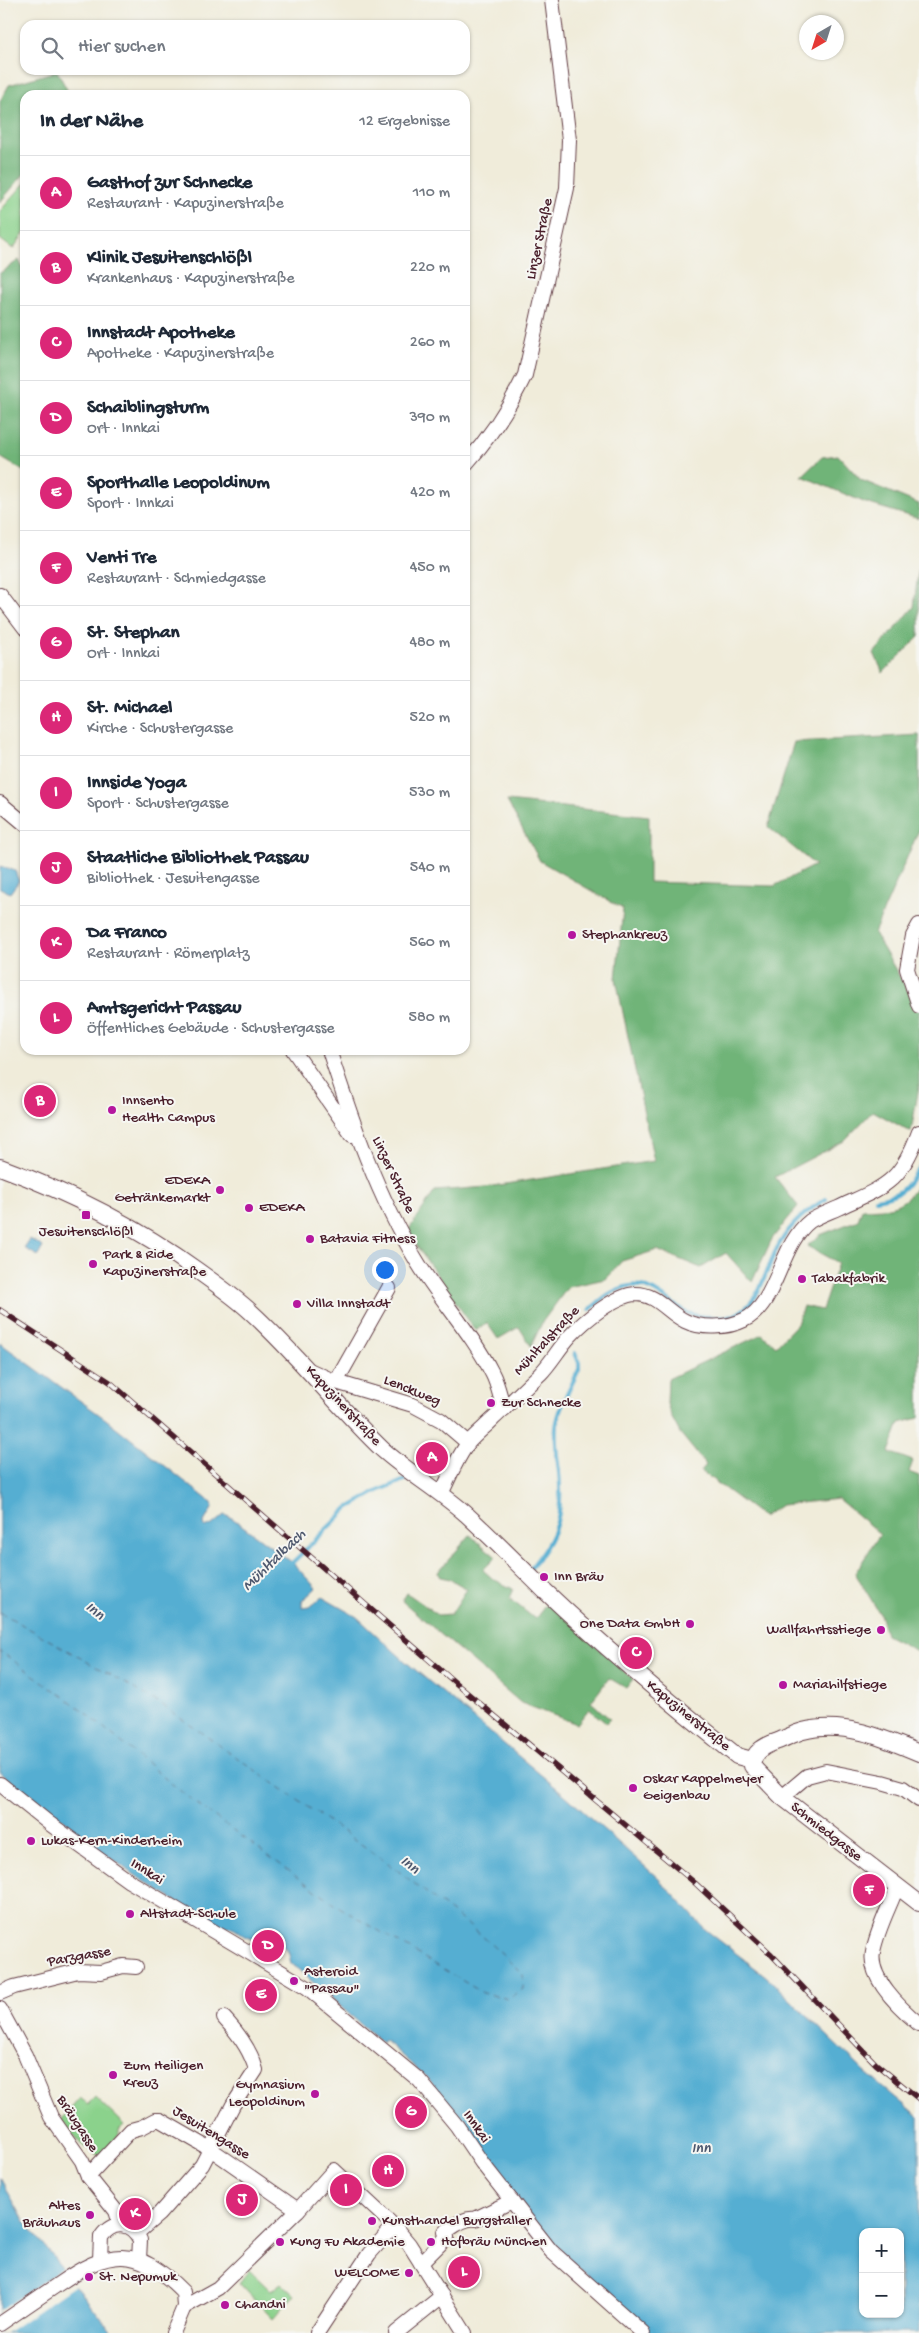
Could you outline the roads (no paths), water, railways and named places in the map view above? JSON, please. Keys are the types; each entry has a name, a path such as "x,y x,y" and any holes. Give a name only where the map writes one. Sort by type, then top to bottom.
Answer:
{"main road":[{"name":"Kapuzinerstraße","path":"0,1167 83,1201 179,1258 249,1310 310,1370 361,1429 386,1452 442,1492 659,1694 737,1756 752,1760"},
{"path":"752,1760 758,1751 767,1745 804,1731 824,1728 845,1729 888,1740 919,1754"},
{"name":"Schmiedgasse","path":"752,1760 752,1766 755,1771 782,1797 919,1903"}],"street":[{"name":"Linzer Straße","path":"470,459 513,400 525,375 567,188 569,140 552,0"},
{"path":"0,595 20,621"},
{"path":"0,803 20,820"},
{"path":"919,925 913,936 907,970 919,1006"},
{"path":"296,1055 361,1148"},
{"name":"Linzer Straße","path":"330,1055 361,1148 383,1197 418,1263 475,1343 493,1374 504,1409"},
{"name":"Mühltalstraße","path":"442,1492 468,1442 544,1370 570,1336 607,1306 623,1297 634,1294 646,1295 659,1301 685,1321 703,1326 723,1325 744,1320 757,1310 769,1294 780,1265 791,1245 810,1221 880,1188 897,1176 911,1153 919,1132"},
{"path":"336,1382 389,1288"},
{"name":"Lenckweg","path":"310,1370 336,1382 413,1405 441,1420 468,1442"},
{"path":"782,1797 807,1776 826,1771 902,1788 919,1800"},
{"name":"Innkai","path":"0,1784 50,1824 129,1881 308,1988 419,2080 457,2126 482,2163 551,2251 643,2333"},
{"path":"897,1887 872,1953 874,1972 887,1992 919,2024"},
{"name":"Parzgasse","path":"0,1993 14,1987 78,1971 101,1972 123,1966 136,1968"},
{"name":"Bräugasse","path":"0,2009 25,2055 50,2117 82,2160 88,2176 116,2211 120,2224"},
{"path":"137,2233 159,2214 202,2165 212,2150 233,2105 256,2070 253,2058 233,2027 224,2018"},
{"name":"Jesuitengasse","path":"88,2176 131,2130 155,2120 160,2120 212,2150 298,2210"},
{"path":"184,2307 218,2288 298,2210 334,2170 394,2226 421,2263 464,2333"},
{"path":"421,2263 447,2237 445,2232 461,2222 471,2218 475,2219 512,2201"},
{"path":"100,2259 101,2237 106,2230 120,2224 131,2228 137,2233 140,2240 138,2260"},
{"path":"317,2333 369,2254 394,2226"},
{"path":"0,2324 86,2266 100,2259 118,2257 149,2264 183,2292 184,2307 173,2333"},
{"path":"396,2333 442,2296"}],"water":[{"path":"0,866 15,871 19,881 10,893 0,888"},
{"path":"30,1239 43,1247 38,1256 24,1248"},
{"name":"Inn","path":"0,1343 107,1420 212,1503 213,1507 204,1522 205,1528 224,1515 232,1518 293,1563 316,1588 302,1601 302,1608 310,1607 322,1597 357,1617 406,1662 565,1795 659,1879 706,1930 767,1977 866,2073 919,2117 919,2333 651,2333 561,2252 533,2221 444,2098 425,2076 384,2040 382,2043 291,1963 288,1951 271,1939 249,1938 228,1927 224,1927 221,1931 135,1875 70,1829 72,1826 51,1810 48,1813 0,1773"},
{"path":"0,2178 24,2220 113,2333 0,2333"}],"waterway":[{"name":"Mühltalbach","path":"876,1199 902,1190 919,1167"},
{"name":"Mühltalbach","path":"839,1196 847,1196"},
{"name":"Mühltalbach","path":"590,1309 605,1296 623,1287 633,1285 651,1289 692,1314 720,1318 734,1315 744,1309 757,1293 784,1236 806,1213 826,1199"},
{"path":"530,1569 544,1550 557,1522 560,1480 556,1427 562,1405 579,1369 575,1353"},
{"name":"Mühltalbach","path":"290,1565 348,1508 378,1491 405,1480"}],"railway":[{"path":"0,1310 110,1382 459,1686 695,1883 770,1953 876,2064 919,2099"}],"place":[{"name":"Stephankreuz","path":"572,935"},
{"name":"Klinik Jesuitenschlößl","path":"40,1101"},
{"name":"Innsento Health Campus","path":"112,1110"},
{"name":"EDEKA Getränkemarkt","path":"220,1190"},
{"name":"EDEKA","path":"249,1208"},
{"name":"Jesuitenschlößl","path":"86,1215"},
{"name":"Batavia Fitness","path":"310,1239"},
{"name":"Park & Ride Kapuzinerstraße","path":"93,1264"},
{"name":"Tabakfabrik","path":"802,1279"},
{"name":"Villa Innstadt","path":"297,1304"},
{"name":"Zur Schnecke","path":"491,1403"},
{"name":"Gasthof zur Schnecke","path":"432,1458"},
{"name":"Inn Bräu","path":"544,1577"},
{"name":"One Data GmbH","path":"690,1624"},
{"name":"Wallfahrtsstiege","path":"881,1630"},
{"name":"Innstadt Apotheke","path":"636,1653"},
{"name":"Mariahilfstiege","path":"783,1685"},
{"name":"Oskar Kappelmeyer Geigenbau","path":"633,1788"},
{"name":"Lukas-Kern-Kinderheim","path":"31,1841"},
{"name":"Venti Tre","path":"869,1890"},
{"name":"Altstadt-Schule","path":"130,1914"},
{"name":"Schaiblingsturm","path":"268,1946"},
{"name":"Asteroid \"Passau\"","path":"294,1981"},
{"name":"Sporthalle Leopoldinum","path":"261,1995"},
{"name":"Zum Heiligen Kreuz","path":"113,2075"},
{"name":"Gymnasium Leopoldinum","path":"315,2094"},
{"name":"St. Stephan","path":"411,2112"},
{"name":"St. Michael","path":"388,2171"},
{"name":"Innside Yoga","path":"346,2190"},
{"name":"Staatliche Bibliothek Passau","path":"242,2200"},
{"name":"Da Franco","path":"135,2214"},
{"name":"Altes Bräuhaus","path":"90,2215"},
{"name":"Kunsthandel Burgstaller","path":"372,2221"},
{"name":"Kung Fu Akademie","path":"280,2242"},
{"name":"Hofbräu München","path":"431,2242"},
{"name":"Amtsgericht Passau","path":"464,2272"},
{"name":"WELCOME","path":"409,2273"},
{"name":"St. Nepumuk","path":"89,2277"},
{"name":"Chandni","path":"225,2305"}]}
